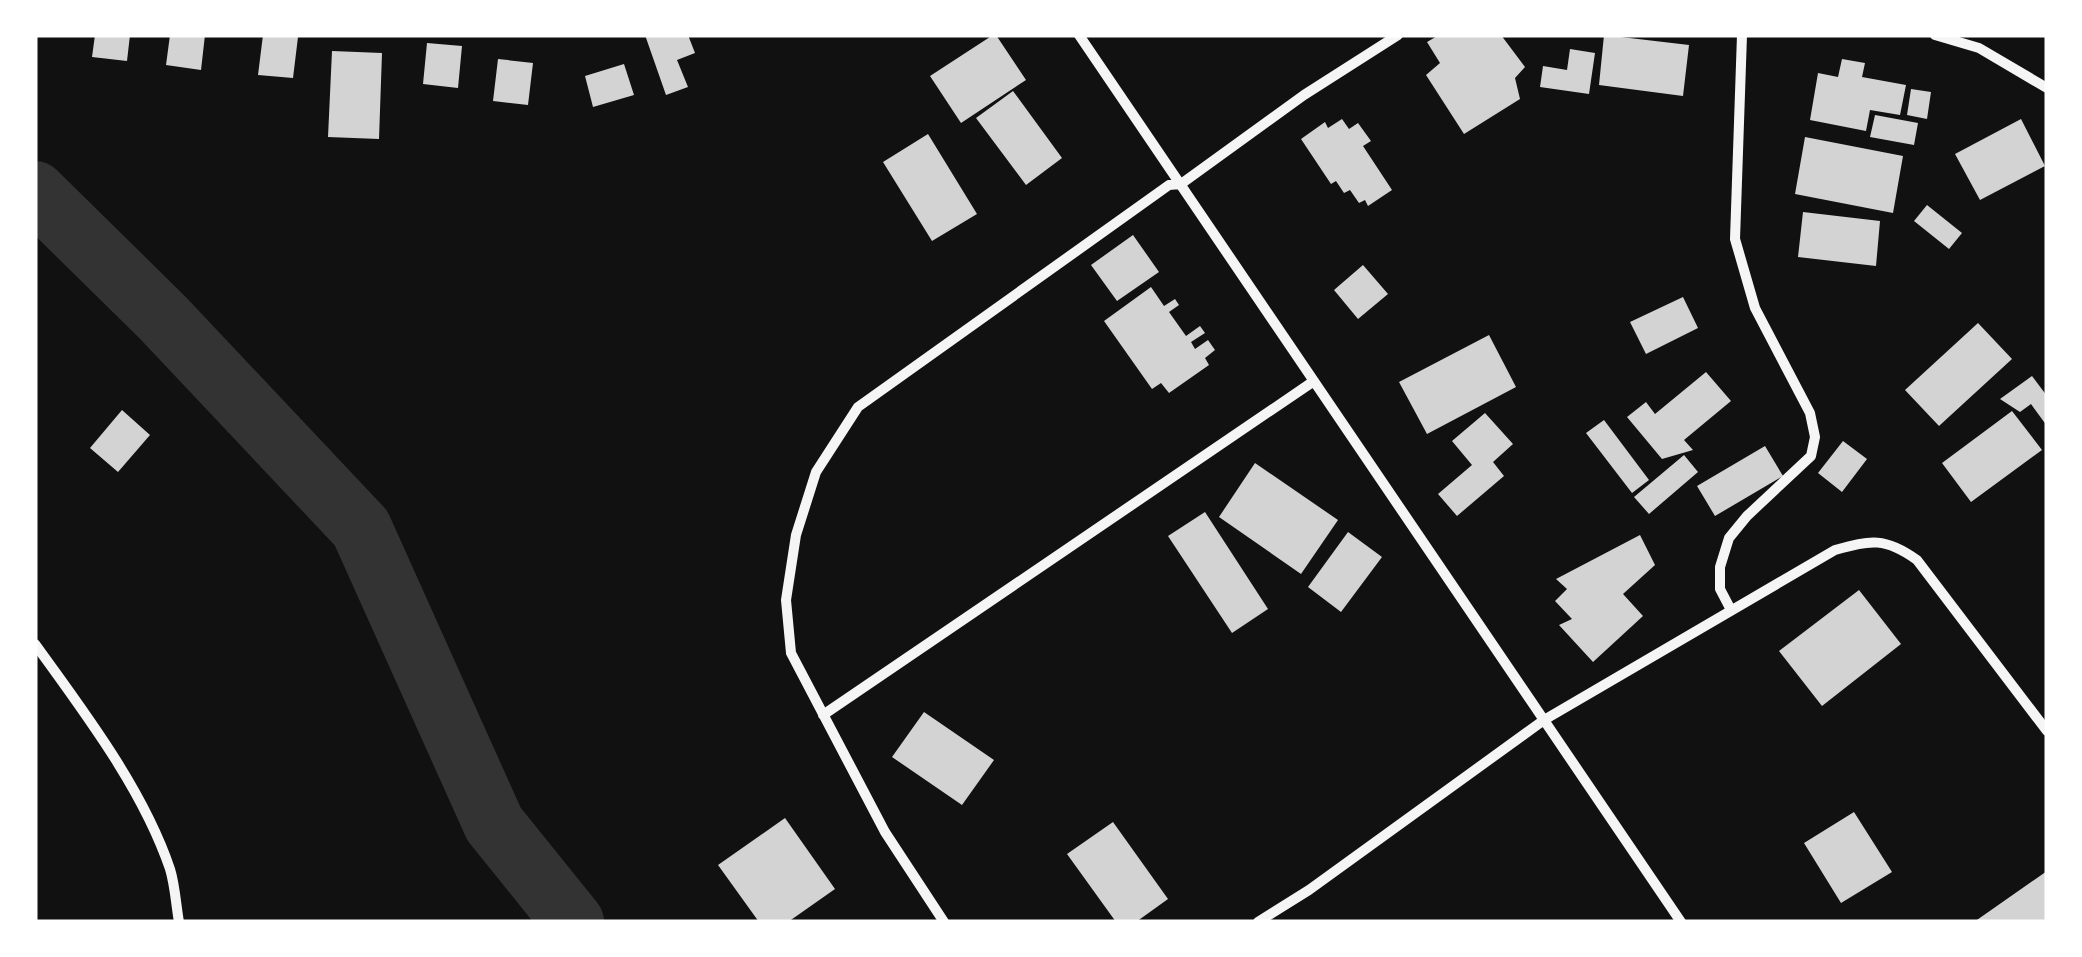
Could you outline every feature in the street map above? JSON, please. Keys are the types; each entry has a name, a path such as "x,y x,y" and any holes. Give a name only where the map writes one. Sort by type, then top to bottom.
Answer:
{"street":[{"path":"1079,35 1682,922"},
{"path":"944,922 884,832 791,653 786,600 796,535 816,472 858,407 1169,185 1181,184 1304,95 1398,35"},
{"path":"1732,610 1720,589 1720,567 1729,538 1811,456 1815,437 1810,414 1756,308 1735,240 1742,35"},
{"path":"1935,35 1979,48 2047,88"},
{"path":"823,715 1314,381"},
{"path":"1258,922 1309,890 1544,720 1834,550 1866,541 1897,546 1917,560 2047,731"},
{"path":"35,644 137,796 170,870 180,922"}],"building":[{"path":"95,35 130,35 127,61 92,57"},
{"path":"170,35 205,35 201,70 166,65"},
{"path":"263,35 298,37 293,78 258,75"},
{"path":"645,35 688,35 695,53 677,60 688,87 666,95"},
{"path":"993,35 1026,80 961,123 930,76"},
{"path":"1439,35 1501,35 1525,67 1515,78 1520,99 1464,134 1426,75 1440,63 1427,42"},
{"path":"1604,35 1689,45 1683,96 1599,85"},
{"path":"427,43 462,46 458,88 423,84"},
{"path":"1570,49 1595,53 1589,94 1540,87 1543,66 1567,70"},
{"path":"332,51 382,53 379,139 328,137"},
{"path":"498,59 533,63 528,105 493,101"},
{"path":"1842,59 1865,63 1862,77 1906,85 1900,115 1870,110 1866,131 1810,120 1818,73 1838,77"},
{"path":"624,64 634,95 593,107 585,76"},
{"path":"1911,89 1931,92 1927,119 1907,115"},
{"path":"1013,91 1062,158 1026,185 976,118"},
{"path":"1875,115 1918,123 1914,145 1870,137"},
{"path":"1342,119 1349,129 1358,123 1371,141 1363,146 1392,190 1368,206 1365,200 1359,203 1350,190 1344,193 1336,181 1331,184 1301,139 1325,122 1328,128"},
{"path":"2021,119 2045,166 1980,200 1955,154"},
{"path":"928,134 977,214 932,241 883,162"},
{"path":"1805,137 1903,156 1893,213 1795,194"},
{"path":"1927,205 1962,233 1949,249 1914,221"},
{"path":"1803,212 1880,221 1876,266 1798,257"},
{"path":"1133,235 1159,272 1117,301 1091,265"},
{"path":"1363,265 1388,294 1358,319 1334,290"},
{"path":"1151,287 1164,306 1175,299 1179,305 1169,312 1186,336 1200,326 1205,333 1191,342 1195,349 1208,340 1215,350 1205,358 1209,365 1169,393 1161,383 1152,389 1104,321"},
{"path":"1683,297 1698,328 1646,354 1630,322"},
{"path":"1978,323 2012,359 1939,426 1905,390"},
{"path":"1489,335 1516,387 1427,434 1399,382"},
{"path":"1706,372 1731,401 1684,440 1693,450 1662,459 1627,417 1646,402 1655,414"},
{"path":"2032,376 2047,396 2047,426 2031,404 2020,412 2000,399"},
{"path":"122,410 150,435 118,472 90,448"},
{"path":"2012,411 2042,450 1971,502 1942,463"},
{"path":"1485,413 1513,444 1493,462 1504,476 1457,516 1438,494 1472,465 1452,441"},
{"path":"1604,420 1649,480 1632,493 1586,433"},
{"path":"1843,441 1867,459 1842,492 1818,473"},
{"path":"1765,446 1783,476 1715,516 1697,486"},
{"path":"1684,455 1698,472 1649,514 1634,497"},
{"path":"1255,463 1338,520 1301,574 1219,517"},
{"path":"1205,512 1268,609 1232,633 1168,536"},
{"path":"1348,532 1382,557 1341,612 1308,587"},
{"path":"1640,535 1655,565 1623,594 1643,616 1593,662 1559,625 1572,619 1555,601 1567,589 1556,579"},
{"path":"1859,590 1901,644 1822,706 1779,651"},
{"path":"924,712 994,760 962,805 892,757"},
{"path":"1854,812 1892,872 1841,903 1804,843"},
{"path":"785,818 835,889 788,922 759,922 718,865"},
{"path":"1113,822 1168,899 1136,922 1116,922 1067,854"},
{"path":"2047,871 2047,922 1974,922"}],"waterway":[{"path":"35,192 163,318 361,528 494,824 573,922"}]}
